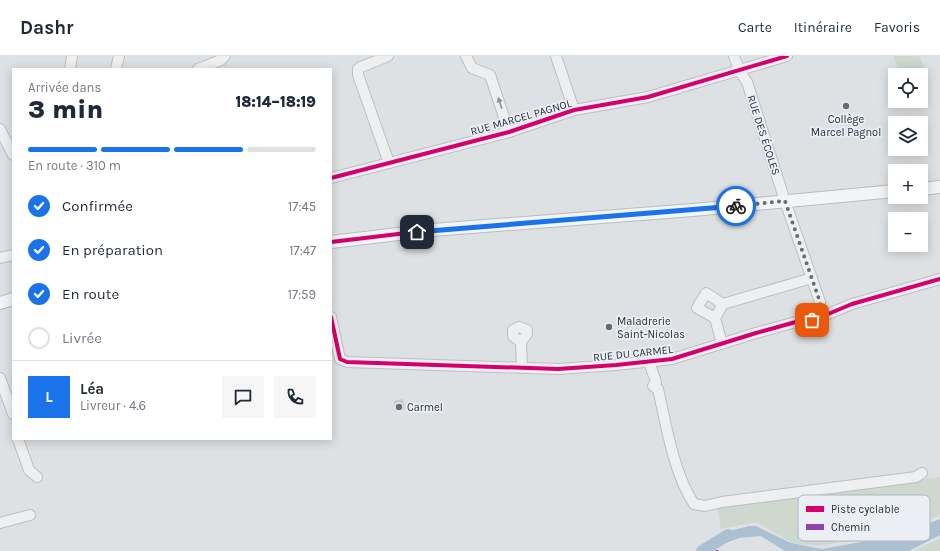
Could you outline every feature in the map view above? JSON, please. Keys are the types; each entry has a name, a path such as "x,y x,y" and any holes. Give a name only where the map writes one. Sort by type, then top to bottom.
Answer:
{"main road":[{"path":"928,188 940,187"},
{"path":"332,242 432,230 693,210 888,192"},
{"path":"0,296 12,296"},
{"path":"0,302 12,299"}],"street":[{"path":"70,68 72,56"},
{"path":"201,68 221,60 225,56"},
{"path":"388,56 358,69 358,75 389,163"},
{"path":"466,56 472,68 490,74 509,132"},
{"path":"556,56 574,110"},
{"name":"RUE DES ÉCOLES","path":"734,56 739,70 747,82 785,201 820,302 821,317"},
{"name":"RUE MARCEL PAGNOL","path":"332,178 509,132 574,110 648,97 787,56"},
{"path":"115,57 116,68"},
{"path":"0,129 12,153"},
{"path":"0,258 12,255"},
{"path":"722,344 715,318 723,304 812,278"},
{"name":"RUE DU CARMEL","path":"332,322 340,359 347,362 558,368 650,362 672,359 803,320 821,317 852,304 940,280"},
{"path":"715,318 697,308 706,293 723,304"},
{"path":"521,342 522,368"},
{"path":"650,362 656,382 653,386 658,389 685,492 694,504 706,506 722,502 916,477 922,473"},
{"path":"0,378 12,411"},
{"path":"18,440 29,470 37,477"},
{"path":"0,523 30,515"}],"shaded area":[{"path":"893,56 919,56 925,68 898,68"},
{"path":"940,477 940,515 930,519 930,495 798,495 798,541 850,541 817,546 793,543 756,522 721,529 717,505"},
{"path":"940,538 940,551 914,551"}],"water":[{"path":"940,519 940,535 930,540 930,523"},
{"path":"749,526 756,526 791,543 822,549 867,541 928,541 909,551 785,551 761,536 739,538 718,547 710,539 726,532"}],"building":[{"name":"Carmel","path":"403,399 405,409 395,411 394,401"}],"waterway":[{"path":"702,551 728,535"}],"cycle path":[{"path":"332,178 509,132 574,110 648,97 787,56"},
{"path":"332,242 432,230"},
{"path":"332,322 340,359 347,362 558,369 616,365 672,359 756,333 803,320 821,317 852,304 940,279"}],"way so far":[{"path":"736,206 785,201 820,302 821,317 812,320"}],"place":[{"name":"Collège Marcel Pagnol","path":"846,106"},
{"name":"Maladrerie Saint-Nicolas","path":"609,327"},
{"name":"Carmel","path":"399,407"}],"route":[{"path":"417,232 572,218 736,206"}]}
